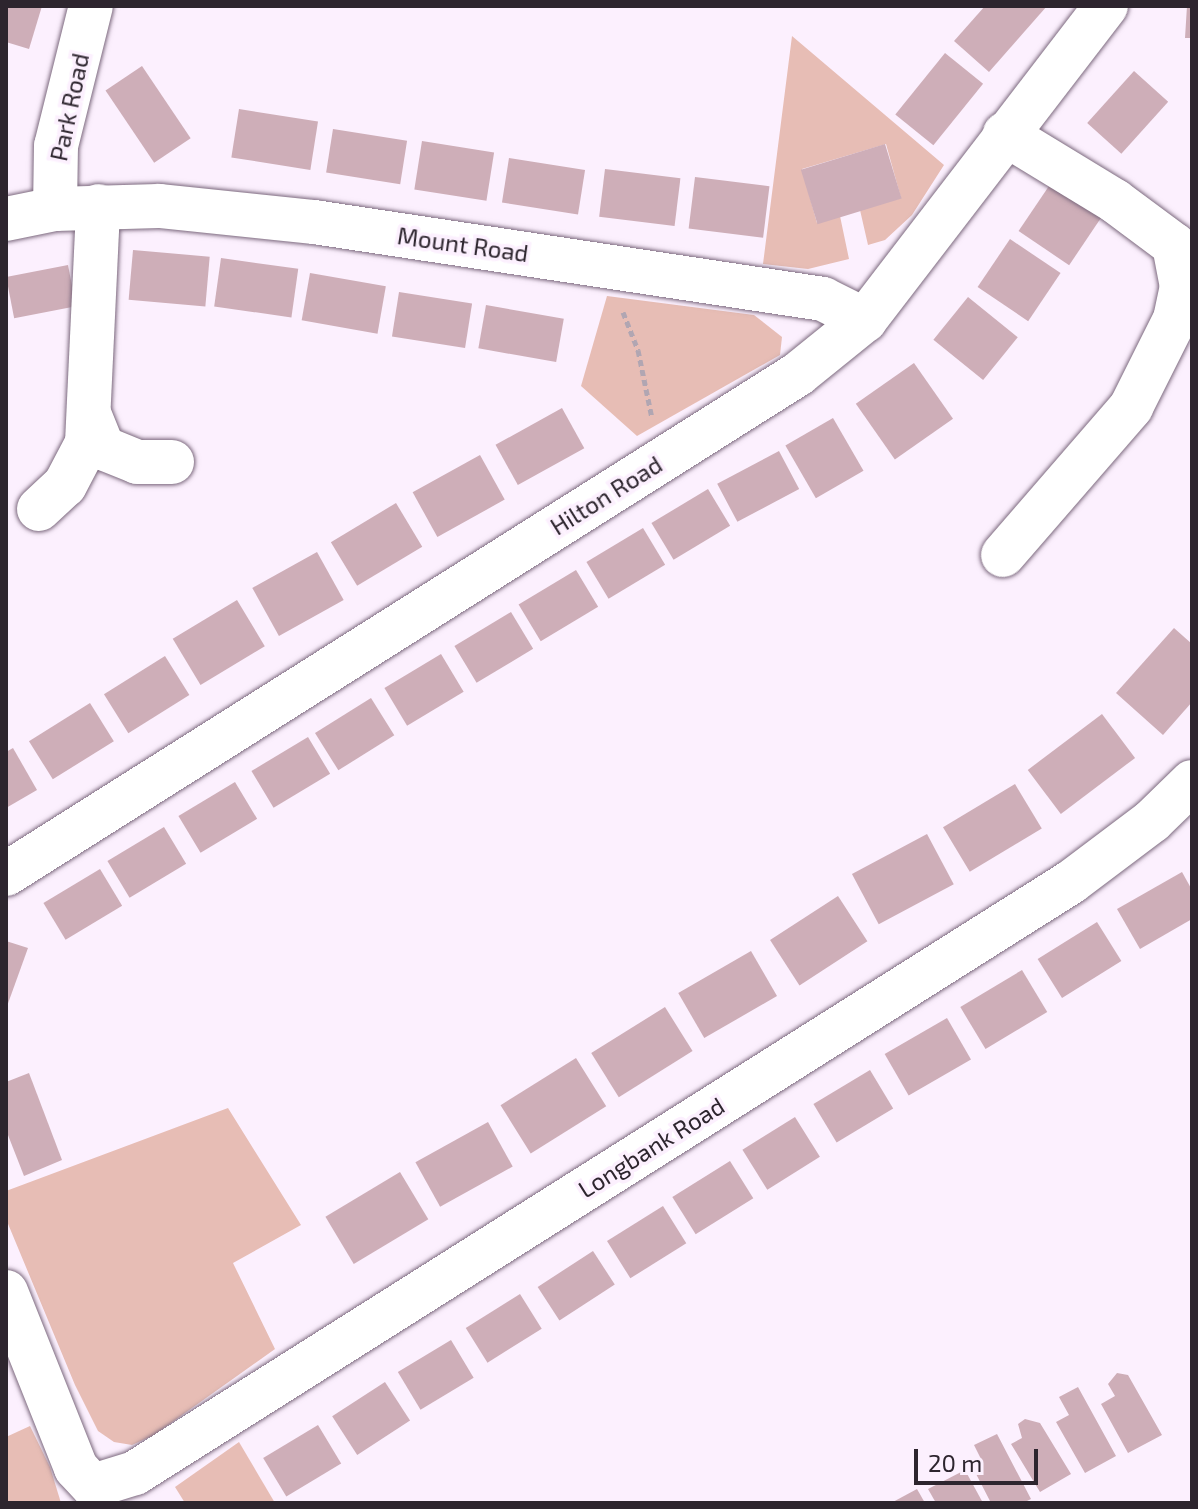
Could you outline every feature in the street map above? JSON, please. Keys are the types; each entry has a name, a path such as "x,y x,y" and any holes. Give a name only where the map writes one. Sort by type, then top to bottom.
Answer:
{"street":[{"name":"Park Road","path":"55,209 56,146 91,6"},
{"name":"Hilton Road","path":"6,874 798,374 865,320 1106,6"},
{"path":"1003,555 1131,407 1175,319 1182,287 1174,245 1115,201 1005,134"},
{"path":"39,509 65,485 87,443 98,206"},
{"name":"Mount Road","path":"6,219 55,209 159,206 314,222 823,299 865,320"},
{"path":"90,416 103,448 137,462 172,462"},
{"name":"Longbank Road","path":"6,1292 76,1468 93,1486 135,1473 1071,882 1152,821 1192,782"}],"path":[{"path":"605,266 638,350 658,462"}],"shaded area":[{"path":"792,36 944,165 912,215 885,240 868,245 860,210 901,198 886,144 802,169 817,223 840,216 849,259 808,269 763,264"},
{"path":"607,296 754,315 782,337 780,355 637,436 581,386"},
{"path":"228,1108 301,1225 233,1263 275,1349 154,1435 132,1445 114,1442 98,1431 75,1385 6,1219 6,1191"},
{"path":"30,1426 50,1467 61,1503 6,1503 6,1437"},
{"path":"239,1442 275,1503 185,1503 175,1487"}],"building":[{"path":"6,6 42,6 29,49 6,42"},
{"path":"985,6 1047,6 989,72 954,41"},
{"path":"1187,6 1192,6 1192,38 1185,38"},
{"path":"945,53 983,84 933,145 895,114"},
{"path":"142,66 191,138 154,163 106,91"},
{"path":"1134,71 1168,102 1121,154 1087,123"},
{"path":"239,109 318,122 310,170 231,157"},
{"path":"333,129 407,141 400,184 326,172"},
{"path":"422,141 494,152 486,201 414,189"},
{"path":"885,144 902,199 818,224 801,170"},
{"path":"509,158 585,170 578,214 502,202"},
{"path":"605,169 680,178 675,226 599,217"},
{"path":"695,177 769,186 763,238 689,229"},
{"path":"1051,183 1102,217 1069,265 1019,231"},
{"path":"1010,239 1061,273 1028,321 978,287"},
{"path":"133,250 210,257 205,307 129,300"},
{"path":"221,258 298,269 291,317 214,307"},
{"path":"68,265 76,306 14,318 6,277"},
{"path":"310,273 386,286 377,334 302,320"},
{"path":"399,292 472,304 465,348 392,336"},
{"path":"968,297 1018,337 983,380 933,340"},
{"path":"486,305 564,319 556,362 478,348"},
{"path":"914,363 953,419 895,459 856,404"},
{"path":"562,408 584,448 518,485 496,445"},
{"path":"833,418 864,471 816,498 785,446"},
{"path":"779,451 799,489 737,522 717,484"},
{"path":"480,455 505,500 437,537 413,492"},
{"path":"708,489 730,526 674,560 651,523"},
{"path":"396,503 422,547 357,586 331,542"},
{"path":"643,528 665,565 609,599 586,562"},
{"path":"317,552 344,600 279,636 252,588"},
{"path":"576,570 598,607 541,641 519,605"},
{"path":"237,600 265,646 201,685 173,639"},
{"path":"511,612 533,649 477,683 454,646"},
{"path":"1174,628 1192,644 1192,702 1163,735 1116,693"},
{"path":"441,654 464,692 407,726 384,688"},
{"path":"165,656 189,695 128,733 104,694"},
{"path":"371,698 394,735 338,770 315,733"},
{"path":"90,703 114,741 53,779 29,741"},
{"path":"1102,714 1135,758 1061,814 1028,770"},
{"path":"308,737 330,774 274,808 251,771"},
{"path":"13,748 37,790 6,808 6,752"},
{"path":"235,782 257,819 201,853 178,816"},
{"path":"1015,784 1042,829 970,872 943,827"},
{"path":"164,827 186,864 130,898 107,861"},
{"path":"927,834 954,884 879,924 852,874"},
{"path":"100,869 122,906 66,940 43,903"},
{"path":"1182,872 1192,890 1192,919 1140,949 1117,909"},
{"path":"838,896 867,941 799,985 770,940"},
{"path":"1097,922 1121,961 1062,998 1038,959"},
{"path":"6,941 28,948 6,1009"},
{"path":"751,951 777,996 704,1038 678,993"},
{"path":"1022,970 1047,1012 986,1049 960,1007"},
{"path":"665,1007 693,1051 619,1097 591,1053"},
{"path":"947,1018 971,1060 909,1096 885,1054"},
{"path":"576,1058 606,1106 531,1154 501,1105"},
{"path":"870,1070 893,1109 837,1143 813,1104"},
{"path":"29,1073 62,1160 24,1176 6,1130 6,1082"},
{"path":"795,1117 820,1157 767,1190 742,1150"},
{"path":"488,1122 513,1167 440,1207 415,1162"},
{"path":"730,1161 753,1198 696,1234 672,1197"},
{"path":"400,1172 428,1219 354,1264 325,1217"},
{"path":"663,1206 686,1243 630,1278 607,1241"},
{"path":"593,1251 615,1285 559,1320 538,1287"},
{"path":"520,1294 542,1329 487,1363 466,1328"},
{"path":"451,1340 474,1378 421,1410 398,1372"},
{"path":"1117,1373 1128,1375 1162,1435 1128,1453 1101,1404 1115,1396 1108,1384"},
{"path":"385,1382 410,1421 357,1455 332,1416"},
{"path":"1078,1387 1116,1456 1085,1473 1056,1422 1069,1415 1059,1397"},
{"path":"1025,1419 1040,1423 1071,1474 1040,1492 1011,1444 1022,1438 1018,1424"},
{"path":"318,1425 341,1464 286,1497 263,1458"},
{"path":"997,1434 1031,1499 1023,1503 991,1503 973,1468 983,1463 974,1445"},
{"path":"965,1470 983,1503 936,1503 928,1489"},
{"path":"917,1489 925,1503 891,1503"}]}
